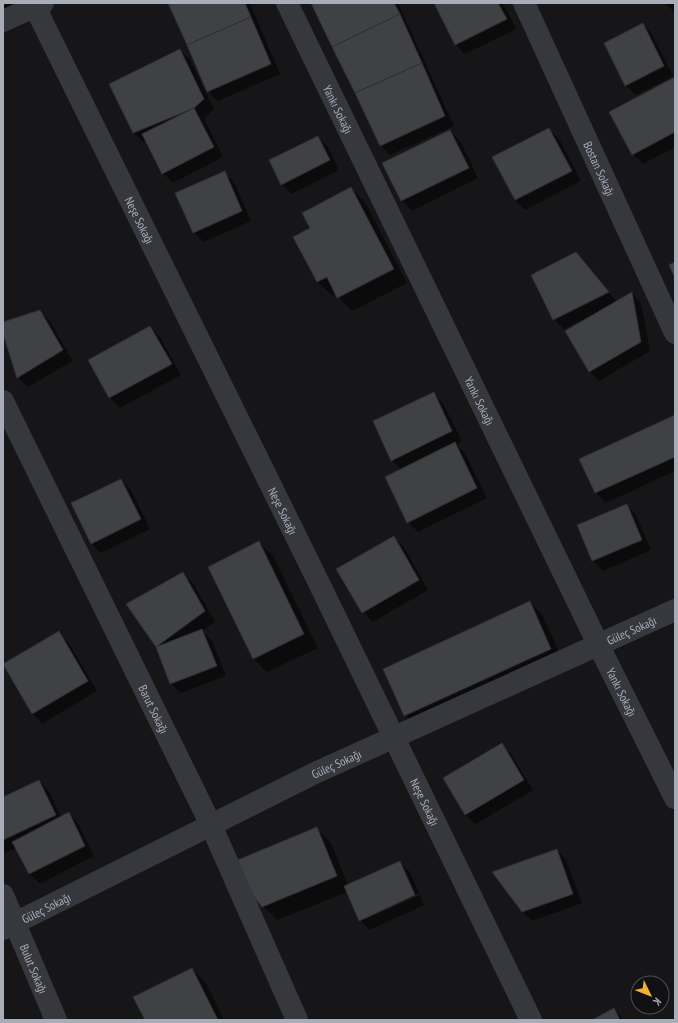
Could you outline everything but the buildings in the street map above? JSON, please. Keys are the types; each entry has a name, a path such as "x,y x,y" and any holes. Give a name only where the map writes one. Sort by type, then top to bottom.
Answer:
{"street":[{"name":"Yankı Sokağı","path":"287,3 598,644 675,798"},
{"name":"Bostan Sokağı","path":"524,3 675,333"},
{"path":"3,21 37,4"},
{"name":"Neşe Sokağı","path":"37,4 531,1020"},
{"name":"Barut Sokağı","path":"3,401 211,825 297,1020"},
{"name":"Güleç Sokağı","path":"9,925 315,773 675,610"},
{"name":"Bulut Sokağı","path":"3,896 9,925 56,1020"}]}
